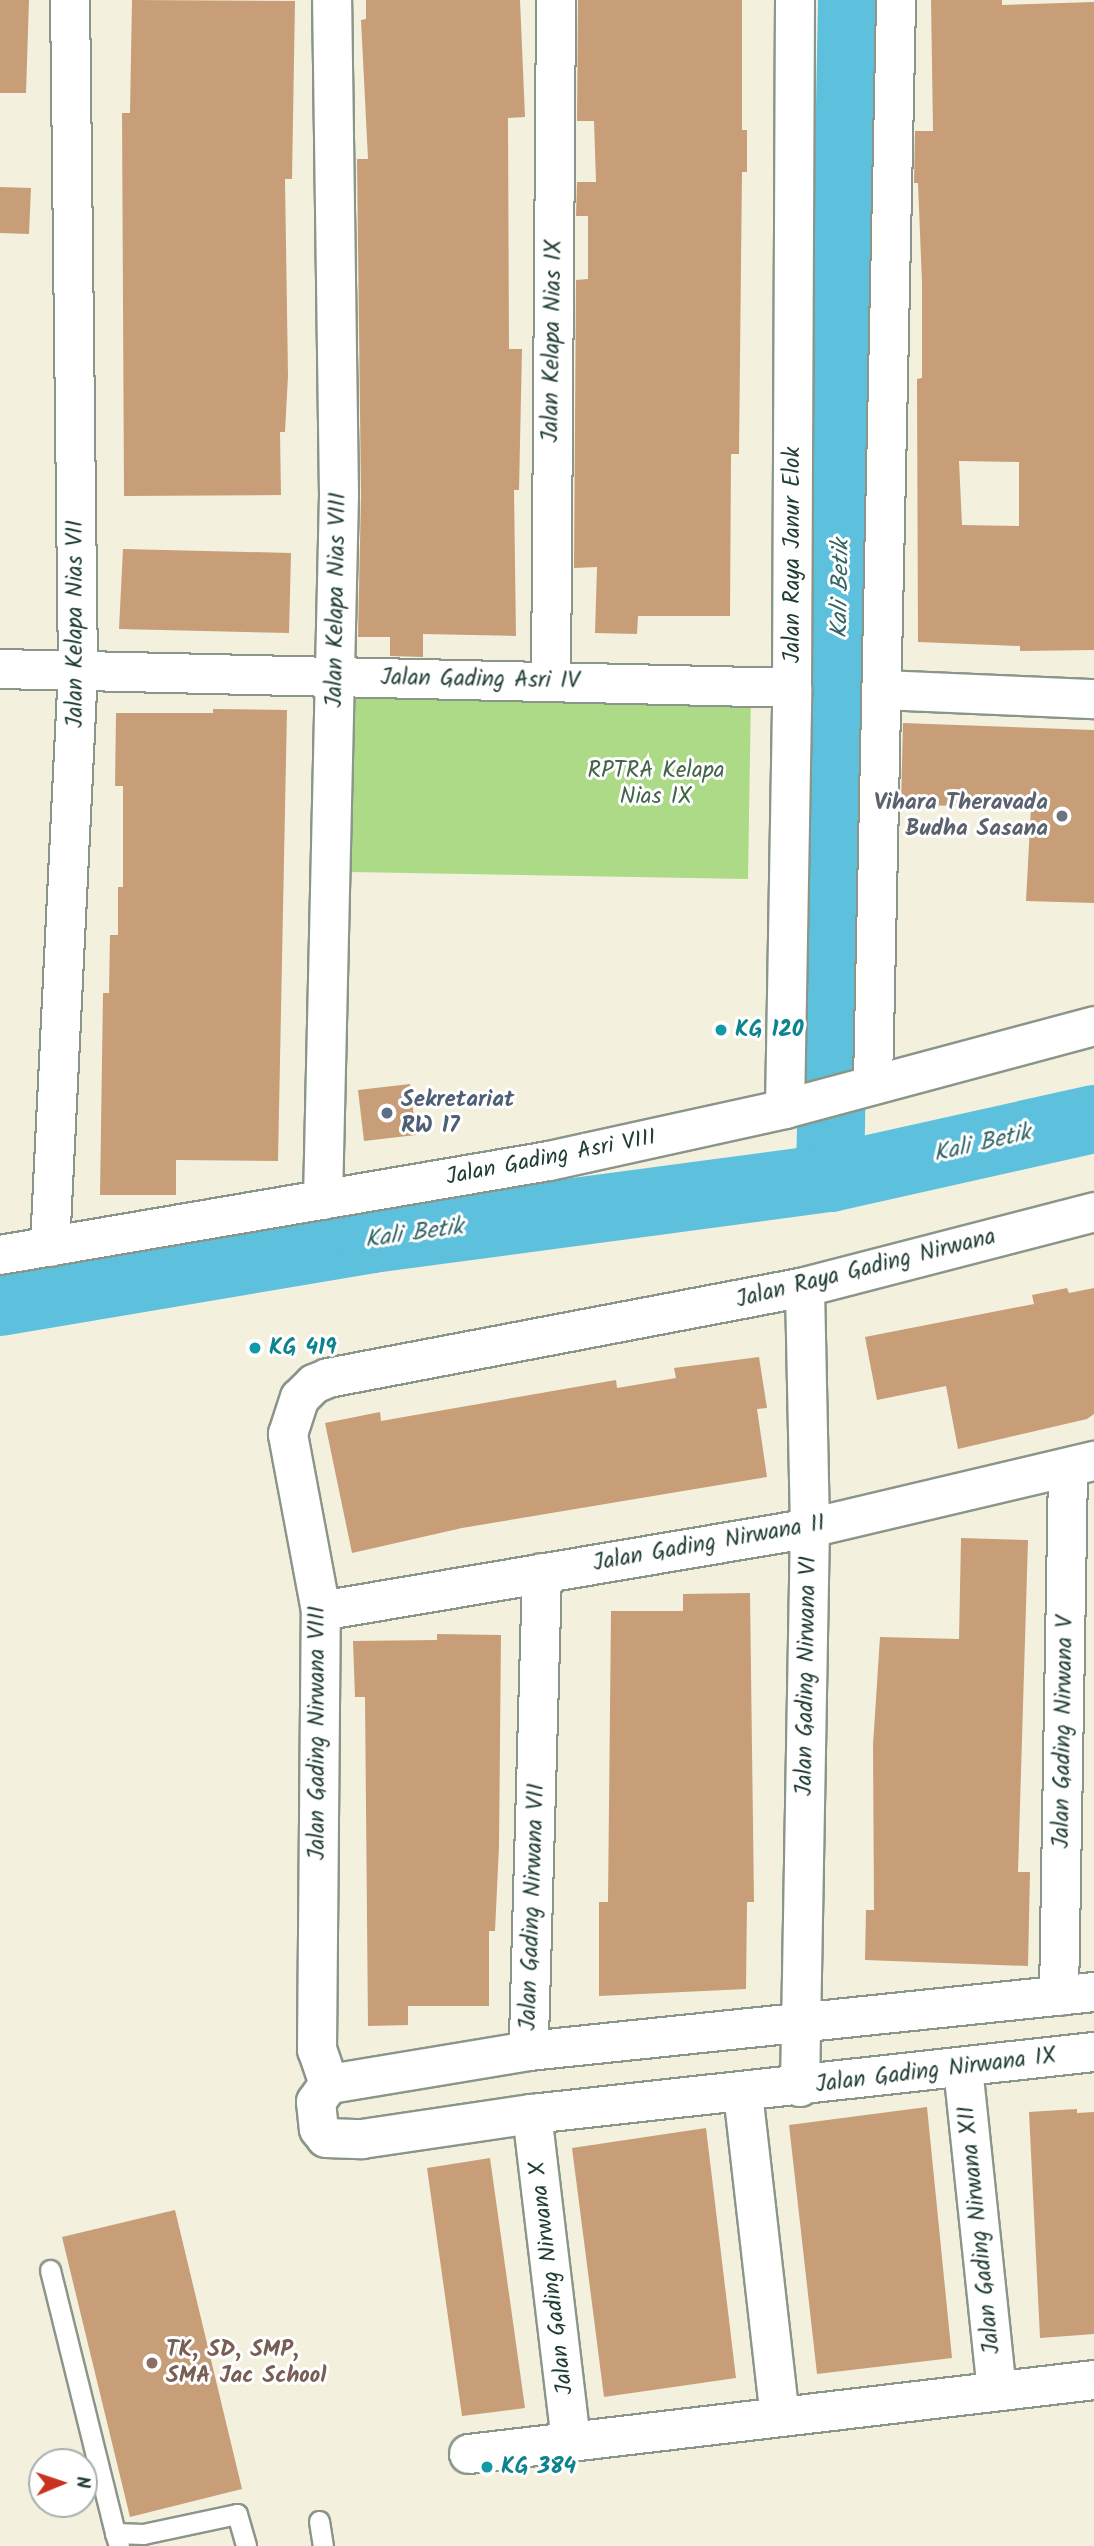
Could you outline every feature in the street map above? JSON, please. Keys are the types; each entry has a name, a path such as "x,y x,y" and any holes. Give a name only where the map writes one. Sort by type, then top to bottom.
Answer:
{"street":[{"name":"Jalan Kelapa Nias VII","path":"50,1247 78,671 70,0"},
{"name":"Jalan Kelapa Nias VIII","path":"323,1200 340,495 332,0"},
{"name":"Jalan Kelapa Nias IX","path":"551,682 556,0"},
{"name":"Jalan Raya Janur Elok","path":"789,1108 794,0"},
{"path":"870,1084 884,690 896,0"},
{"name":"Jalan Gading Asri IV","path":"0,669 792,688"},
{"path":"884,690 1094,699"},
{"name":"Jalan Gading Asri VIII","path":"0,1255 549,1161 789,1108 870,1084 1094,1026"},
{"name":"Jalan Raya Gading Nirwana","path":"637,1319 805,1287 1094,1212"},
{"name":"Jalan Gading Nirwana VI","path":"802,2024 810,1528 805,1287"},
{"name":"Jalan Gading Nirwana VIII","path":"329,2084 317,2050 321,1611 288,1434 292,1413 314,1384 637,1319"},
{"name":"Jalan Gading Nirwana II","path":"321,1611 810,1528 1081,1464"},
{"name":"Jalan Gading Nirwana V","path":"1076,1994 1081,1464"},
{"name":"Jalan Gading Nirwana VII","path":"542,1573 529,2051 802,2024"},
{"path":"802,2024 1076,1994"},
{"name":"Jalan Gading Nirwana IX","path":"802,2024 800,2087 1094,2052"},
{"path":"529,2051 329,2084 316,2102 319,2129 326,2138 336,2140 532,2114 800,2087"},
{"name":"Jalan Gading Nirwana XII","path":"963,2068 997,2391"},
{"path":"743,2093 779,2416"},
{"name":"Jalan Gading Nirwana X","path":"532,2114 571,2441"},
{"path":"469,2454 1094,2380"}],"lane":[{"path":"50,2270 117,2540 237,2514 246,2546"},
{"path":"320,2521 323,2546"}],"green space":[{"name":"RPTRA Kelapa Nias IX","path":"354,686 751,692 748,879 351,872"}],"building":[{"path":"0,0 29,0 26,93 0,93"},
{"path":"132,0 295,1 292,179 285,179 288,376 285,432 280,432 281,495 124,496 122,113 130,113"},
{"path":"366,0 520,0 525,117 508,118 509,349 522,349 519,490 514,490 516,636 423,634 423,657 390,656 390,637 358,637 361,495 357,159 368,159 361,20 366,19"},
{"path":"578,0 742,0 742,130 747,130 747,172 742,172 739,454 731,454 730,616 638,616 637,634 595,633 597,567 574,568 576,280 588,279 588,216 576,216 577,182 596,182 594,121 577,121"},
{"path":"931,0 1002,0 1002,5 1094,2 1094,650 1020,651 1020,646 918,642 917,379 922,378 922,283 918,183 914,183 915,131 933,131","holes":["959,461 1019,462 1019,526 962,525"]},
{"path":"0,187 31,188 29,234 0,233"},
{"path":"123,549 291,553 289,633 119,629"},
{"path":"213,709 287,710 278,1161 176,1160 176,1195 100,1195 103,993 109,993 110,935 118,935 118,887 123,887 123,786 115,786 116,713 213,713"},
{"path":"903,723 1094,730 1094,903 1026,901 1031,807 901,805"},
{"name":"Sekretariat RW 17","path":"410,1084 416,1135 364,1141 358,1090"},
{"path":"1067,1288 1069,1293 1094,1288 1094,1414 1087,1419 958,1449 946,1386 877,1400 865,1337 1034,1304 1032,1295"},
{"path":"759,1357 767,1408 757,1409 767,1477 462,1528 352,1553 325,1423 380,1412 381,1421 616,1380 617,1388 676,1378 674,1368"},
{"path":"961,1538 1028,1540 1018,1872 1030,1872 1028,1966 865,1960 866,1910 874,1910 873,1745 880,1637 959,1639"},
{"path":"750,1593 754,1902 747,1902 746,1989 599,1996 599,1902 608,1902 611,1611 683,1611 683,1594"},
{"path":"437,1634 501,1635 499,1846 495,1931 489,1931 489,2006 408,2006 408,2025 368,2026 365,1697 355,1697 353,1641 437,1640"},
{"path":"927,2107 952,2358 817,2374 789,2125"},
{"path":"1077,2109 1077,2113 1094,2112 1094,2334 1040,2338 1029,2112"},
{"path":"706,2128 736,2378 604,2397 572,2148"},
{"path":"490,2158 525,2408 462,2416 427,2168"},
{"name":"TK, SD, SMP, SMA Jac School","path":"175,2210 242,2489 130,2517 62,2237"}],"waterway":[{"name":"Kali Betik","path":"830,1178 852,0"},
{"name":"Kali Betik","path":"0,1302 372,1239 830,1178 1094,1119"}],"place":[{"name":"Vihara Theravada Budha Sasana","path":"1062,816"},
{"name":"KG 120","path":"721,1030"},
{"name":"Sekretariat RW 17","path":"387,1113"},
{"name":"KG 419","path":"255,1348"},
{"name":"TK, SD, SMP, SMA Jac School","path":"152,2363"},
{"name":"KG 384","path":"487,2467"}]}
